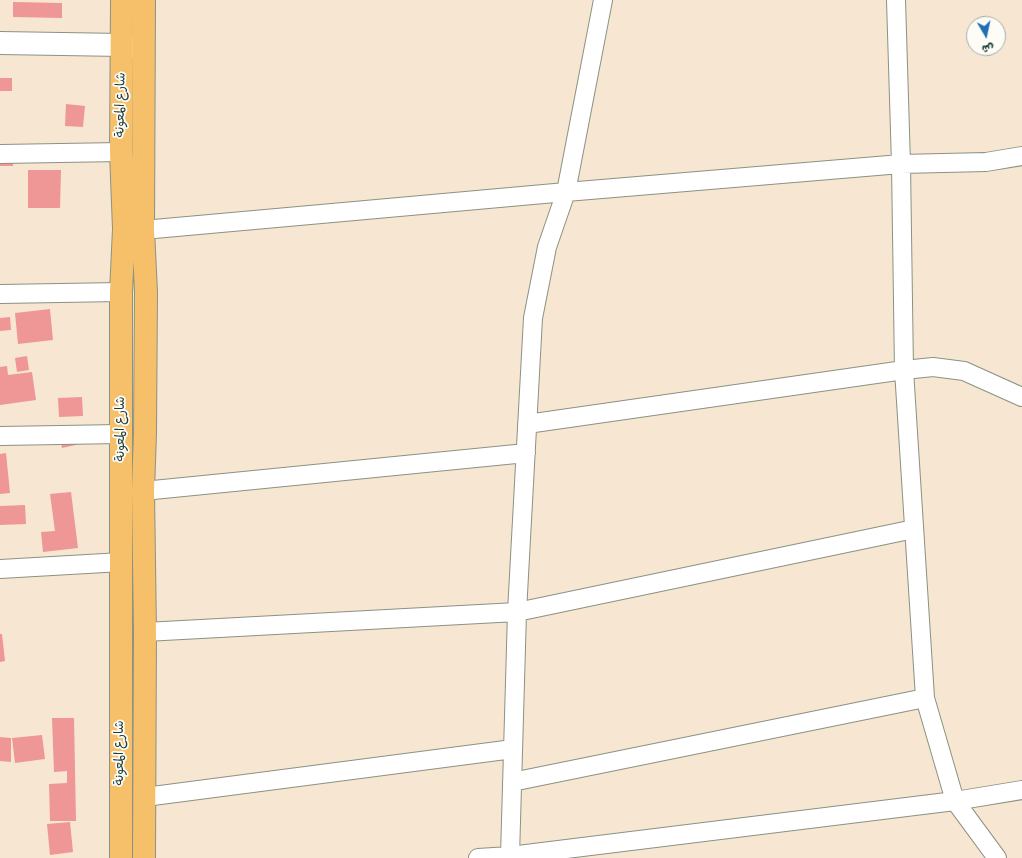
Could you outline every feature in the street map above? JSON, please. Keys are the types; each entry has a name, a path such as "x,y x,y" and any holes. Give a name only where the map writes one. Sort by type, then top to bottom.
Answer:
{"highway":[{"name":"شارع المعونة","path":"122,0 133,47 146,316 143,491 145,632 144,858"},
{"name":"شارع المعونة","path":"121,858 121,292 124,229 121,152 133,47 144,0"}],"street":[{"path":"510,856 517,612 533,318 547,247 566,192 603,0"},
{"path":"896,0 901,164 904,370 925,698 954,801 997,858"},
{"path":"0,43 133,47"},
{"path":"0,154 121,152"},
{"path":"143,230 901,164 986,162 1022,156"},
{"path":"0,294 121,292"},
{"path":"527,424 933,367 964,371 1022,397"},
{"path":"0,436 122,434"},
{"path":"143,491 526,453"},
{"path":"145,632 517,612 914,530"},
{"path":"0,569 122,562"},
{"path":"512,782 925,698"},
{"path":"145,797 513,749"},
{"path":"478,858 510,856 954,801 1022,790"}],"building":[{"path":"13,2 62,3 62,18 13,17"},
{"path":"0,78 12,78 12,91 0,91"},
{"path":"66,104 85,106 83,127 65,126"},
{"path":"0,154 13,154 13,166 0,166"},
{"path":"28,170 61,170 60,208 28,208"},
{"path":"50,309 53,340 18,344 15,313"},
{"path":"10,317 11,330 0,331 0,318"},
{"path":"27,356 29,370 17,372 15,358"},
{"path":"7,366 8,375 32,372 36,400 0,405 0,367"},
{"path":"82,397 83,416 59,417 58,398"},
{"path":"77,432 80,444 62,448 60,435"},
{"path":"6,453 10,493 0,494 0,454"},
{"path":"71,492 78,548 43,552 41,532 55,531 50,494"},
{"path":"25,505 26,524 0,525 0,506"},
{"path":"0,634 2,634 5,661 0,662"},
{"path":"52,718 74,718 76,821 50,821 49,784 67,783 67,771 54,772"},
{"path":"42,735 45,759 15,763 12,738"},
{"path":"0,737 11,738 11,762 0,761"},
{"path":"70,822 73,852 50,855 47,824"}]}
